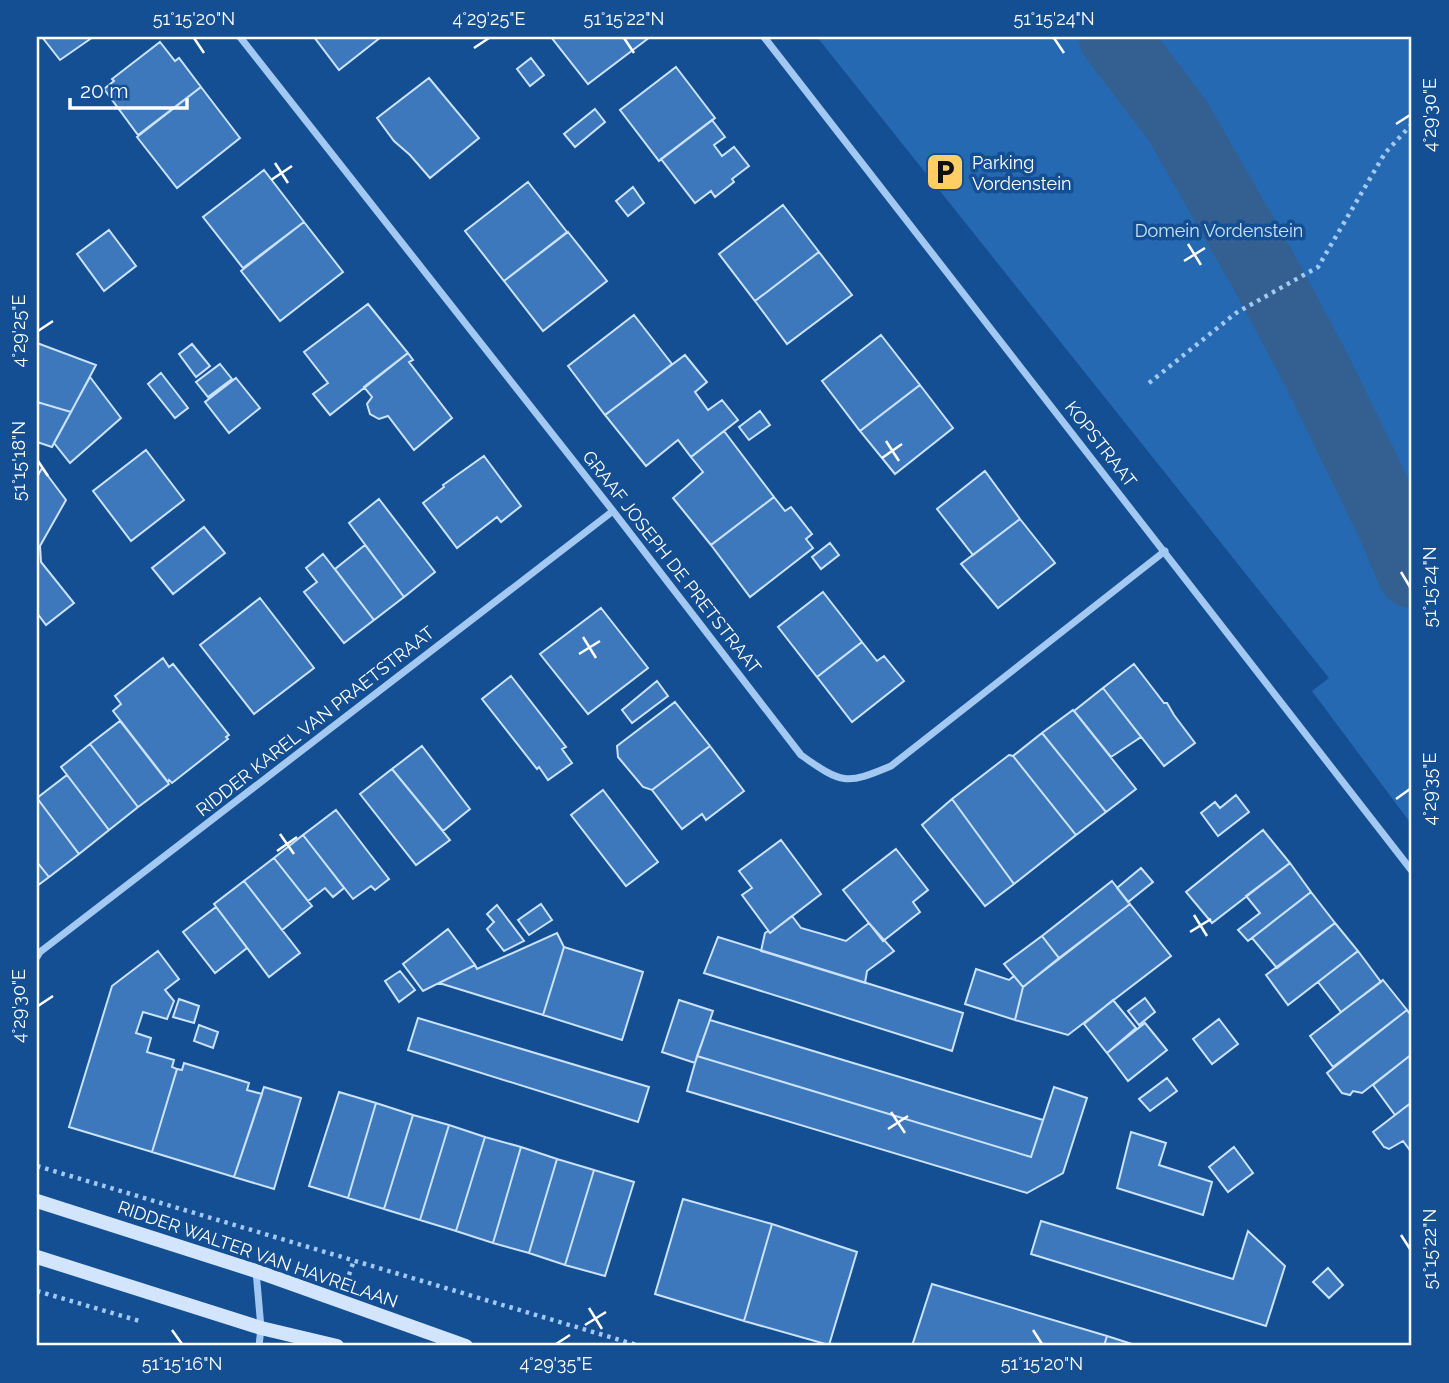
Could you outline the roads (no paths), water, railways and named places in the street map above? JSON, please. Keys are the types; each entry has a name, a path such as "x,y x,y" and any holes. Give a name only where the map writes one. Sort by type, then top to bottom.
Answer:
{"main road":[{"name":"RIDDER WALTER VAN HAVRELAAN","path":"37,1201 256,1271 466,1346"},
{"path":"37,1257 261,1328 337,1346"}],"street":[{"name":"GRAAF JOSEPH DE PRETSTRAAT","path":"240,37 613,510 801,755 831,776 858,780 891,766 1166,551"},
{"name":"KOPSTRAAT","path":"764,37 1412,871"},
{"name":"RIDDER KAREL VAN PRAETSTRAAT","path":"37,957 51,943 613,510"},
{"path":"256,1271 261,1328 259,1346"}],"waterway":[{"path":"1114,37 1178,121 1268,279 1317,371 1391,523 1412,573"}],"place":[{"name":"Parking Vordenstein","path":"945,172"}],"park label":[{"name":"Domein Vordenstein","path":"1219,230"}]}
